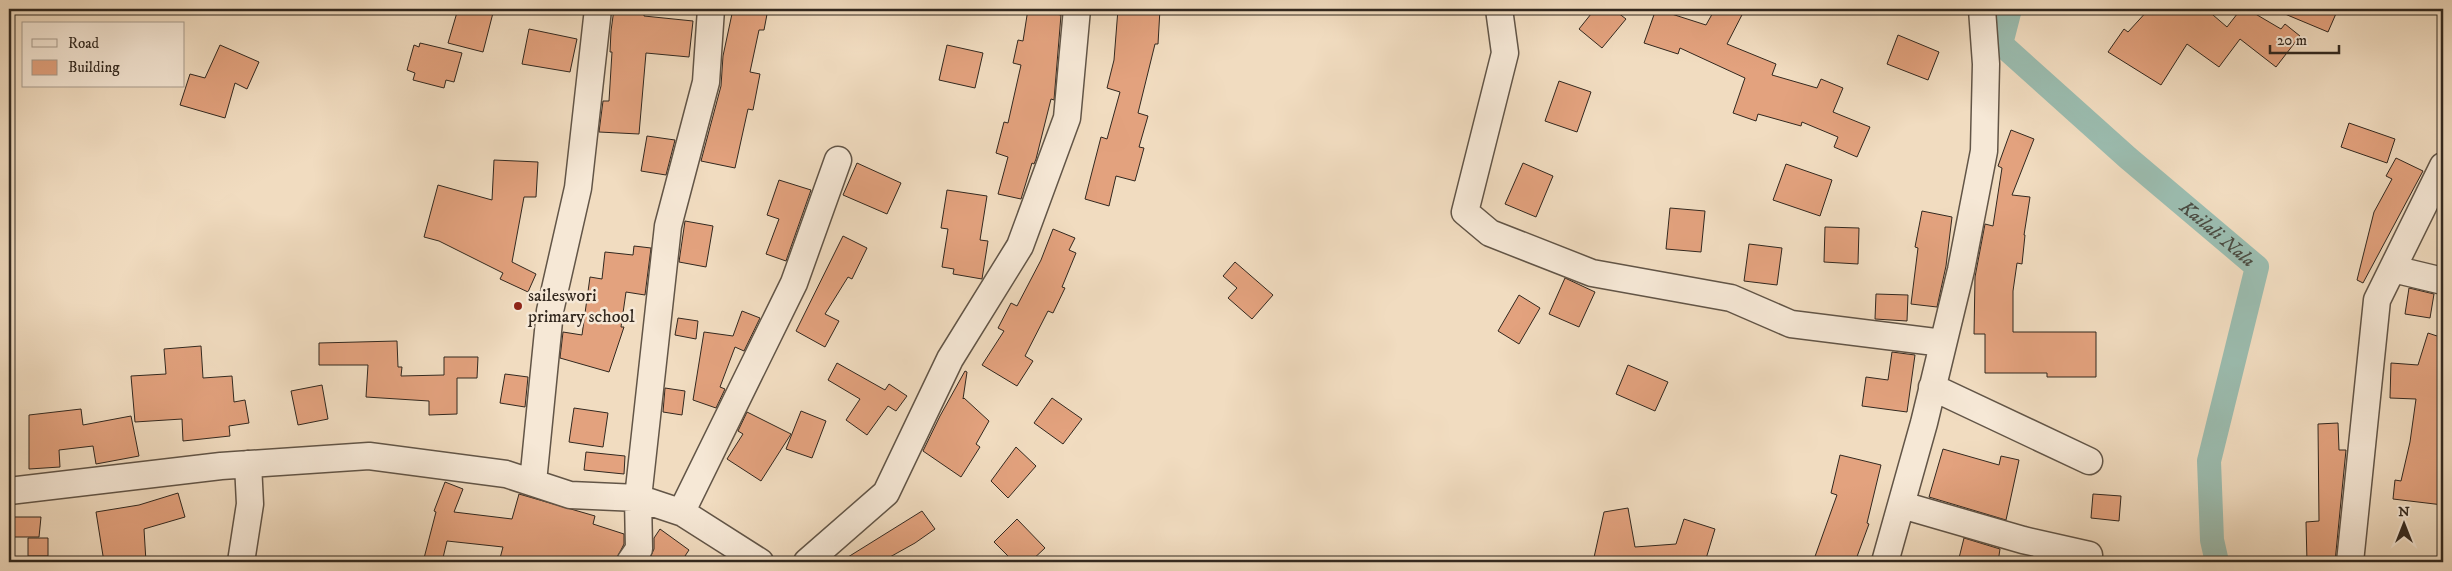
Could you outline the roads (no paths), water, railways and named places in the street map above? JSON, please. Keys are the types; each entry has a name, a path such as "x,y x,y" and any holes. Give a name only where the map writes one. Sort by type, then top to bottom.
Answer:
{"street":[{"path":"533,482 550,311 578,188 598,9"},
{"path":"630,562 639,549 638,498 668,226 706,82 710,9"},
{"path":"806,562 886,493 950,359 1020,246 1068,118 1077,9"},
{"path":"1499,9 1505,52 1465,212 1490,233 1592,273 1731,298 1791,324 1943,343"},
{"path":"1886,562 1961,270 1984,151 1986,64 1982,9"},
{"path":"683,512 794,284 838,160"},
{"path":"2350,562 2377,300 2443,166"},
{"path":"2393,269 2443,281"},
{"path":"1932,387 2089,461"},
{"path":"9,491 248,464 368,456 506,474 570,494 638,498 683,512 760,562"},
{"path":"241,562 250,504 248,464"},
{"path":"1902,504 2023,540 2089,555"}],"waterway":[{"name":"Kailali Nala","path":"2010,9 2001,44 2128,158 2257,267 2209,461 2212,540 2217,562"}],"place":[{"name":"saileswori primary school","path":"518,306"}]}
